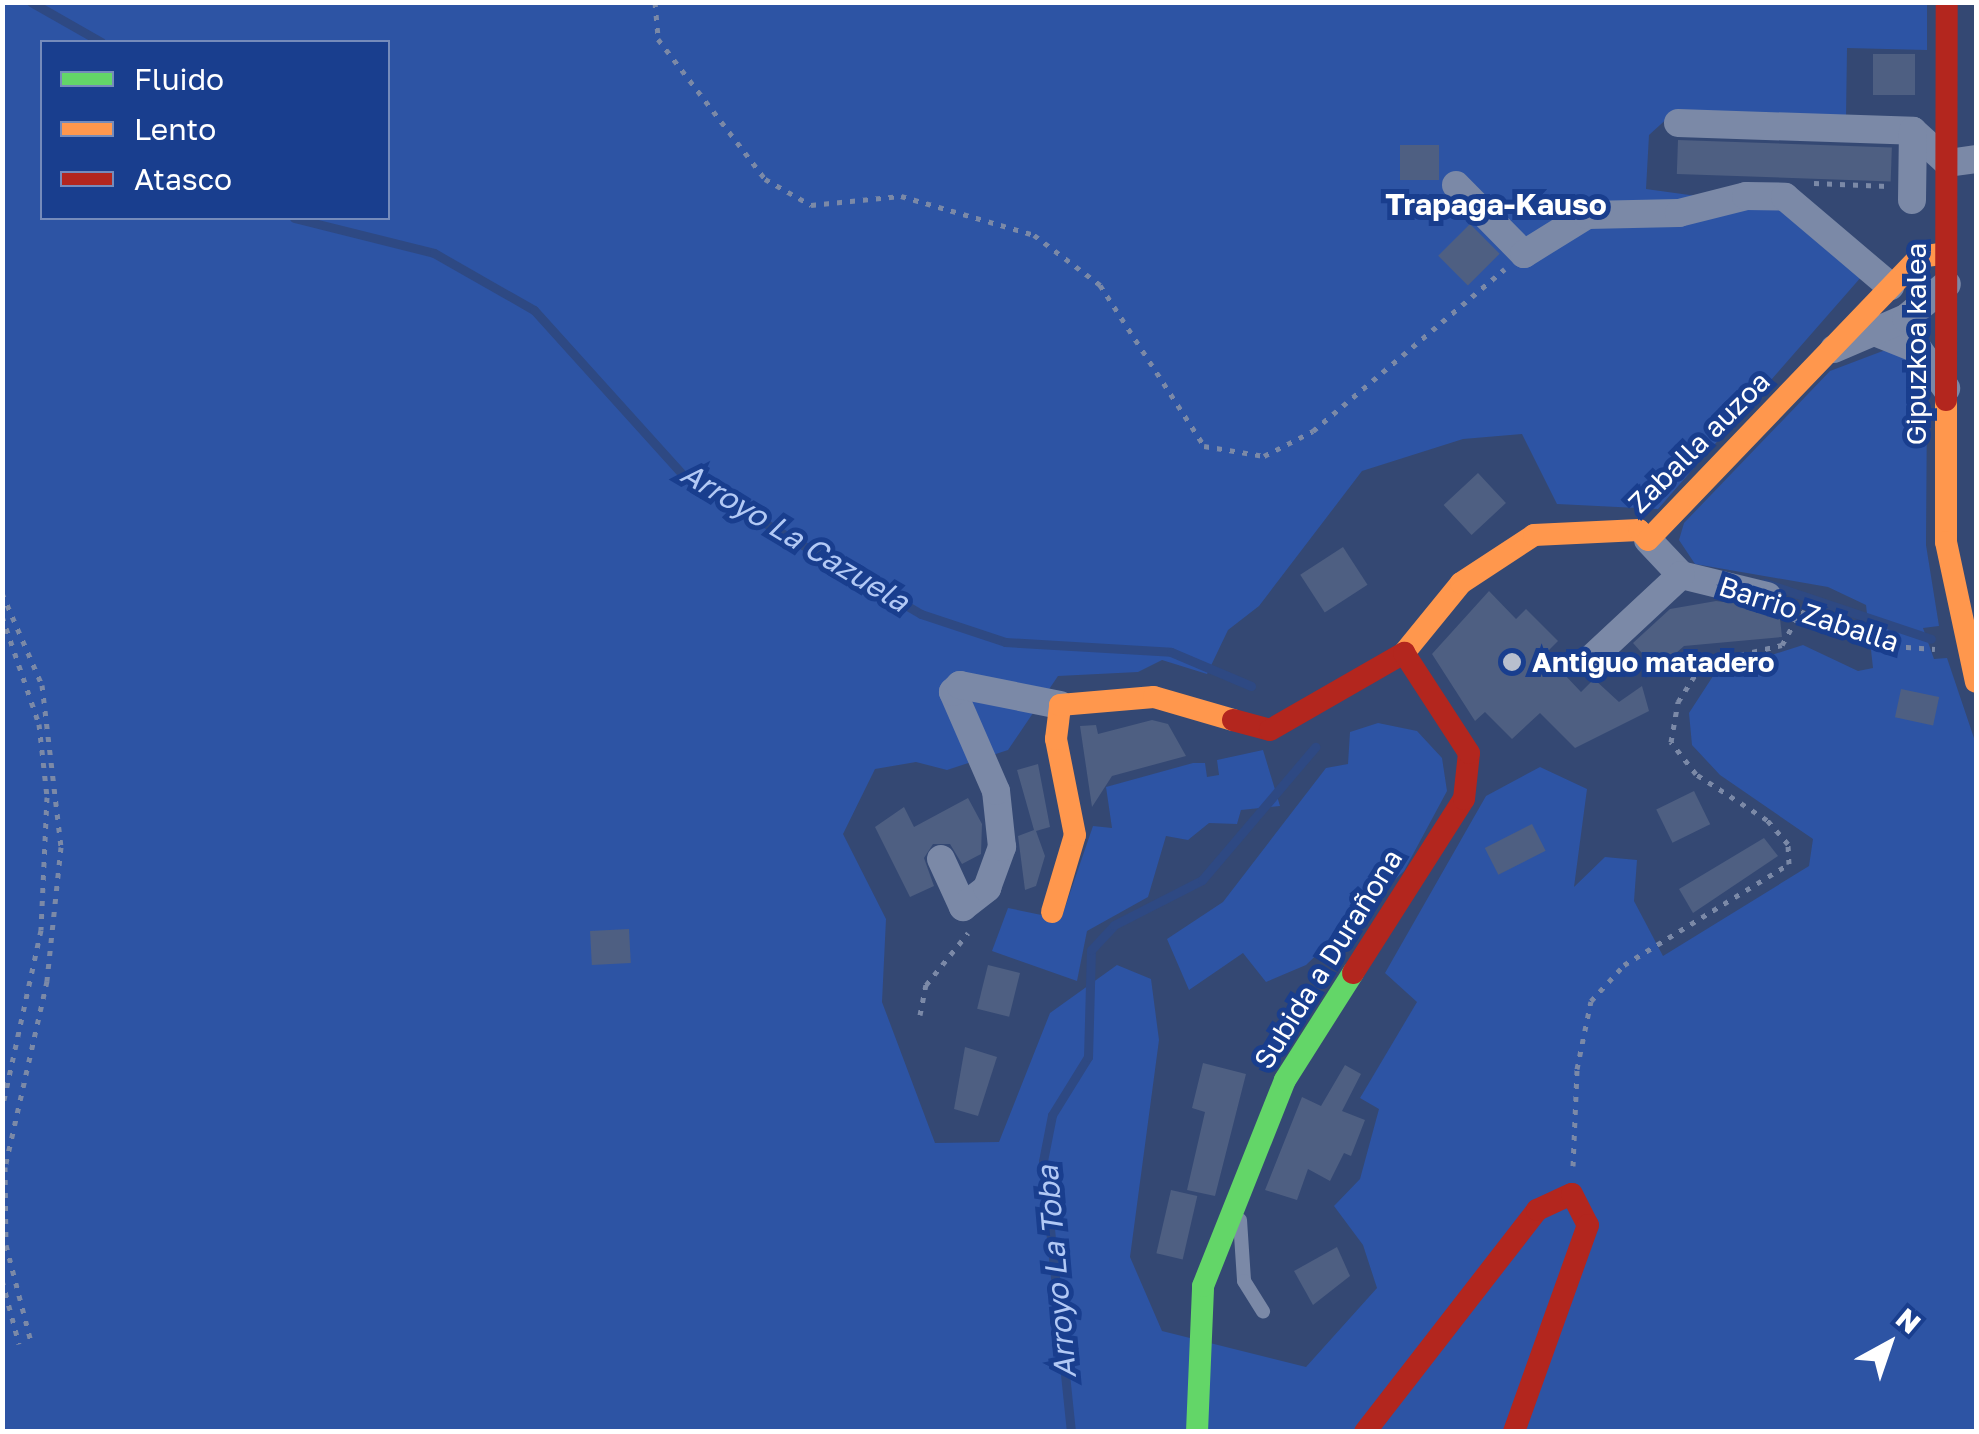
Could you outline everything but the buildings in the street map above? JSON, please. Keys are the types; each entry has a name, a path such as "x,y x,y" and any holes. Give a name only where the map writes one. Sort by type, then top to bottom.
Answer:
{"street":[{"name":"Gipuzkoa kalea","path":"1947,2 1950,588 1976,682"},
{"path":"1678,122 1913,131 1948,163 1976,158"},
{"path":"1912,200 1913,131"},
{"path":"1456,185 1524,254 1587,214 1679,214 1746,196 1786,197 1890,286"},
{"path":"1832,349 1919,257 1946,253"},
{"path":"1832,349 1877,333 1947,284"},
{"path":"1877,333 1919,350 1946,388"},
{"name":"Zaballa auzoa","path":"1404,653 1461,583 1534,535 1639,530 1648,540 1832,349"},
{"name":"Barrio Zaballa","path":"1648,540 1681,575 1767,596"},
{"name":"Barrio Zaballa","path":"1593,657 1681,575"},
{"path":"941,859 962,906 986,888 1002,847 996,791 952,692 960,685 1060,705 1154,697 1270,730 1404,653"},
{"name":"Subida a Durañona","path":"1197,1432 1204,1286 1285,1080 1464,799 1469,754 1404,653"},
{"path":"1052,912 1075,835 1056,739 1060,705"},
{"path":"1366,1432 1537,1210 1572,1194 1588,1225 1514,1432"}],"lane":[{"path":"1233,1206 1244,1281 1263,1312"}],"path":[{"path":"655,2 658,38 765,180 810,205 901,196 1034,235 1100,286 1204,446 1264,456 1313,431 1524,254"},
{"path":"2,593 42,685 61,847 47,980 5,1167 6,1244 31,1342"},
{"name":"Barrio Zaballa","path":"1767,596 1893,646 1938,650"},
{"path":"1572,1194 1576,1068 1591,1001 1624,965 1788,864 1788,844 1767,820 1696,774 1670,742 1678,702 1702,664 1782,645 1800,612"},
{"path":"2,616 40,724 47,830 33,984 2,1109"},
{"path":"920,1015 926,985 980,920"},
{"path":"2,1280 19,1344"}],"shaded area":[{"path":"3,3 1927,3 1927,50 1847,48 1846,119 1671,115 1649,135 1646,189 1784,208 1862,276 1658,509 1557,504 1522,434 1463,439 1362,471 1259,606 1228,630 1207,674 1162,660 1138,672 1058,676 1008,750 947,770 916,762 875,769 843,834 886,919 882,1002 935,1143 999,1142 1050,1013 1117,965 1151,979 1159,1040 1130,1257 1162,1331 1306,1367 1377,1288 1363,1245 1334,1206 1360,1179 1379,1109 1360,1098 1417,1002 1385,973 1486,796 1540,767 1587,789 1574,887 1605,857 1637,860 1634,901 1663,956 1809,866 1813,839 1720,775 1692,745 1689,713 1715,673 1803,645 1858,671 1873,668 1866,605 1828,587 1695,564 1679,540 1684,523 1830,371 1888,349 1907,356 1927,400 1926,545 1939,626 1923,628 1934,659 1947,658 1976,744 1976,1431 3,1432"},
{"path":"1378,723 1417,731 1442,758 1447,791 1404,871 1306,965 1266,982 1243,953 1189,990 1167,939 1223,902 1326,768 1348,764 1350,732"},
{"path":"1263,750 1280,806 1241,810 1237,824 1209,823 1188,840 1166,836 1148,897 1087,931 1077,981 992,951 1008,908 1061,919 1093,826 1112,828 1106,787 1193,763 1205,763 1207,777 1219,775 1217,760"}],"waterway":[{"name":"Arroyo La Cazuela","path":"31,2 98,40"},
{"name":"Arroyo La Cazuela","path":"302,220 434,253 534,310 684,476 921,614 1005,642 1171,652 1251,686"},
{"path":"1765,583 1931,639"},
{"name":"Arroyo La Toba","path":"1071,1432 1043,1161 1052,1115 1088,1057 1091,950 1114,925 1202,880 1315,747"}],"traffic: fast":[{"path":"1197,1432 1203,1286 1285,1080 1353,973"}],"traffic: slow":[{"path":"1404,653 1461,583 1534,535 1639,530 1648,540 1919,257 1946,253"},
{"path":"1946,400 1946,542 1976,682"},
{"path":"1052,912 1075,835 1056,739 1060,705 1154,697 1233,720"}],"traffic: jam":[{"path":"1946,400 1947,2"},
{"path":"1233,720 1270,730 1404,653"},
{"path":"1353,973 1464,799 1469,753 1404,653"},
{"path":"1365,1432 1537,1210 1572,1194 1588,1225 1514,1432"}],"place":[{"name":"Antiguo matadero","path":"1512,662"}],"district":[{"name":"Trapaga-Kauso","path":"1496,204"}]}
